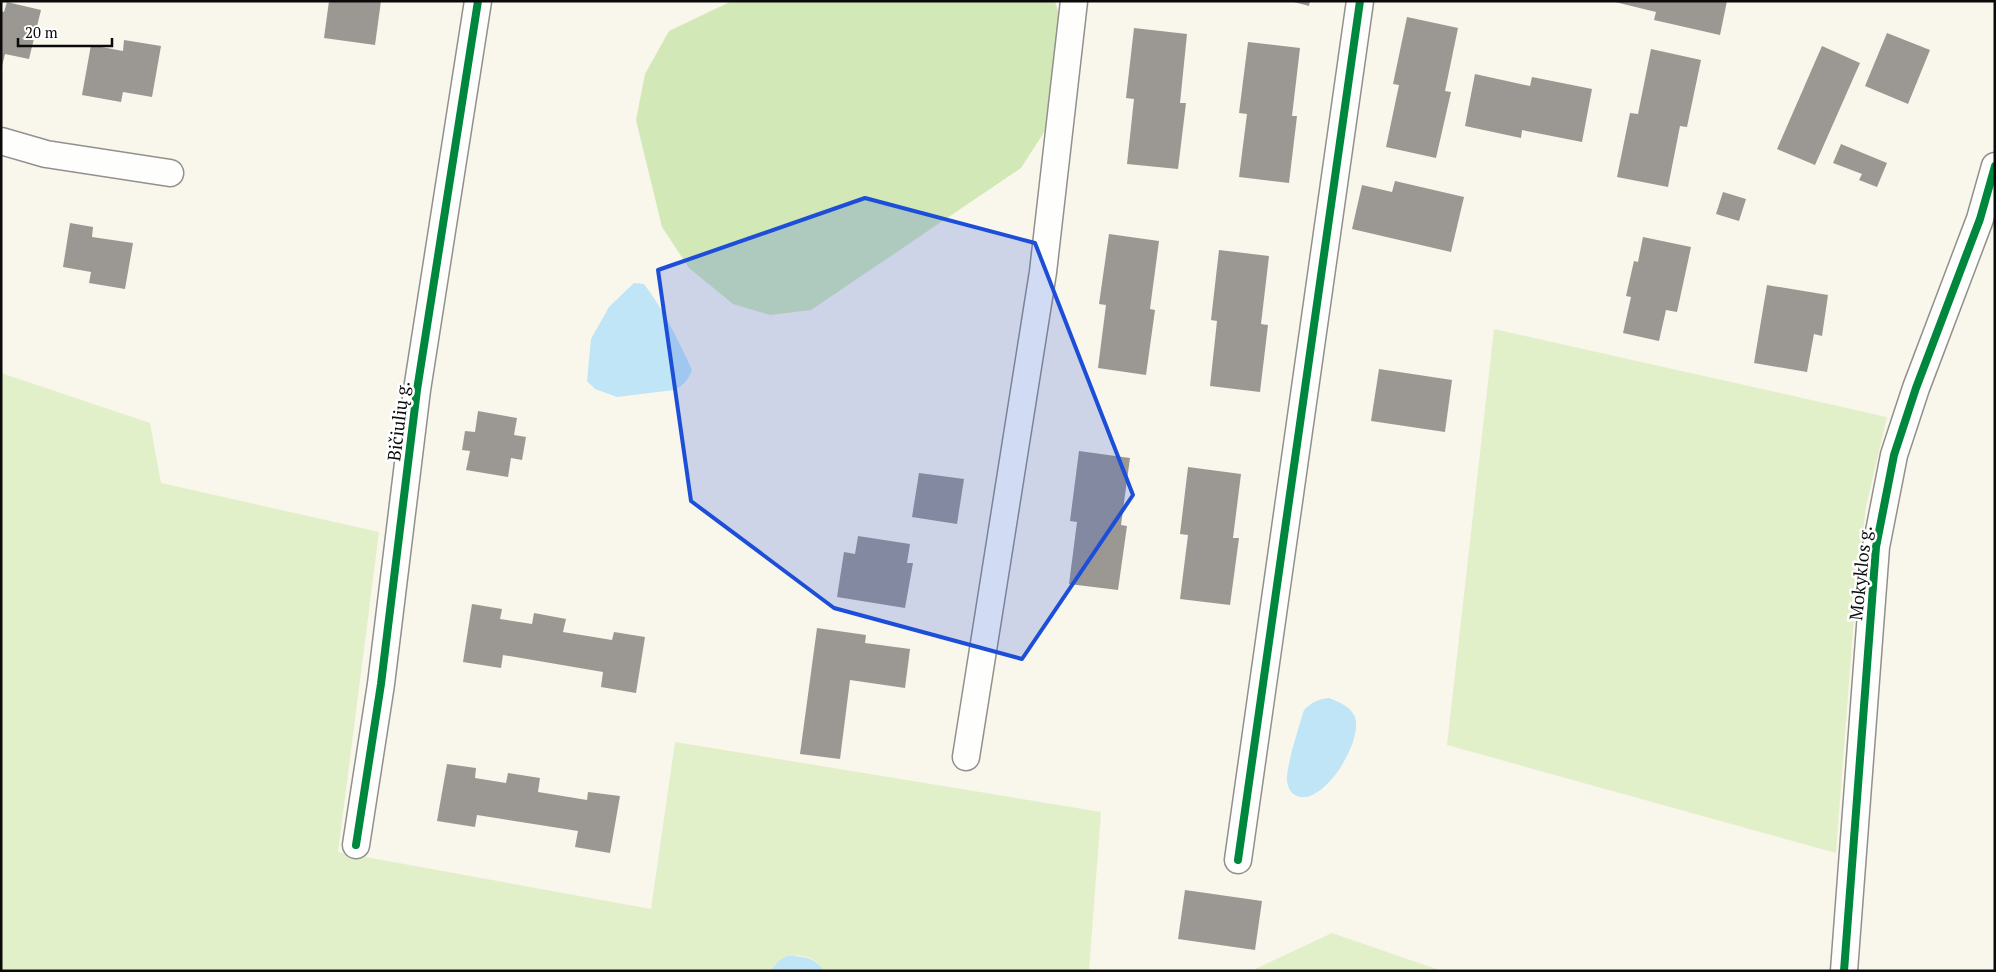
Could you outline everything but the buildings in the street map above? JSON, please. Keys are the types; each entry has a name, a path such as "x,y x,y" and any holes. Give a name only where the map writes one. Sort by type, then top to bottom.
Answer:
{"street":[{"name":"Bičiulių g.","path":"356,845 381,684 417,390 478,1"},
{"path":"966,757 1043,272 1074,1"},
{"path":"1238,860 1360,1"},
{"path":"1,141 46,154 170,173"},
{"name":"Mokyklos g.","path":"1844,971 1876,547 1894,455 1916,388 1980,219 1995,166"}],"highlighted area":[{"path":"865,198 1035,243 1133,495 1022,659 834,608 691,501 658,270"}],"green space":[{"path":"732,1 1055,1 1062,25 1050,123 1021,168 811,310 770,315 733,304 689,268 662,227 636,120 645,74 669,31"},
{"path":"1494,329 1887,417 1866,507 1857,578 1836,853 1447,745"},
{"path":"1,373 150,423 161,483 379,532 338,852 651,909 675,742 1101,812 1089,971 824,971 812,959 797,956 782,960 769,971 1,971"},
{"path":"1332,933 1442,971 1251,971"}],"water":[{"path":"634,283 644,284 658,304 692,370 685,382 674,390 617,397 595,389 587,381 591,339 609,307"},
{"path":"1329,698 1347,707 1354,715 1356,725 1354,738 1340,768 1330,781 1319,791 1308,797 1297,796 1289,788 1287,774 1304,710 1315,701"},
{"path":"787,956 808,958 817,963 824,971 769,971"}],"cycle path":[{"path":"356,845 381,684 417,390 478,1"},
{"path":"1238,860 1360,1"},
{"path":"1844,971 1876,547 1894,455 1916,388 1980,219 1995,166"}]}
